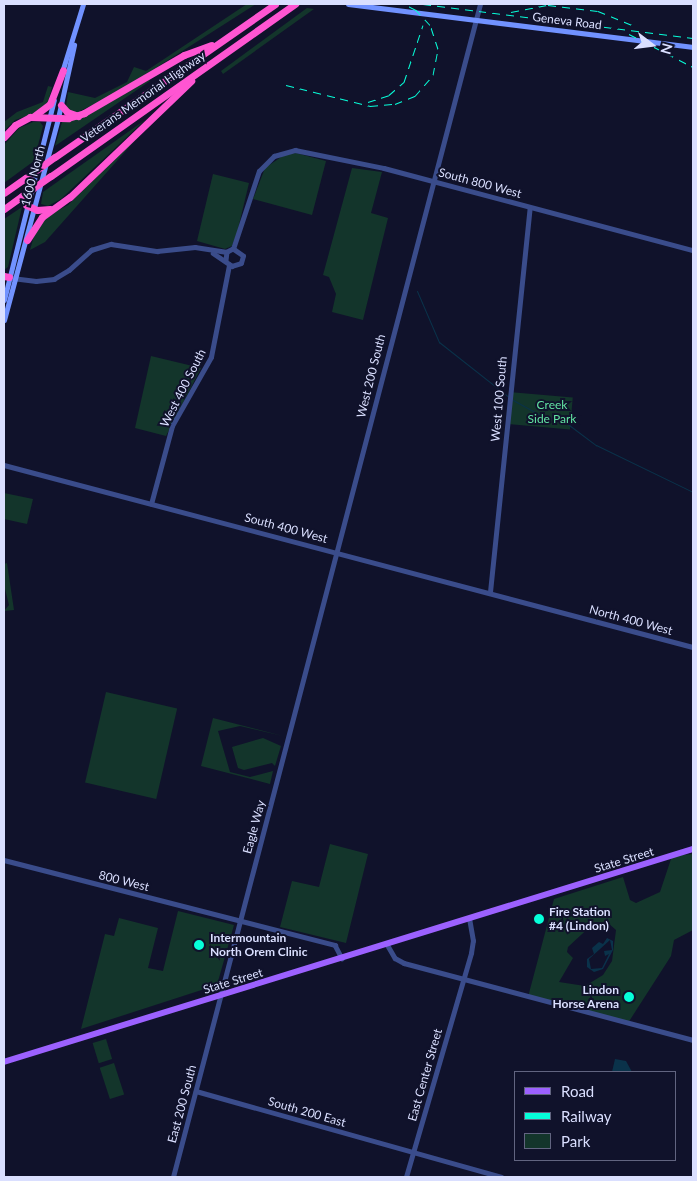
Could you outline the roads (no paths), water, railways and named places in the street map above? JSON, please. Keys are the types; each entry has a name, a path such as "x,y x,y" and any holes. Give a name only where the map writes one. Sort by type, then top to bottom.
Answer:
{"highway":[{"name":"Veterans Memorial Highway","path":"4,209 295,4"},
{"name":"Veterans Memorial Highway","path":"4,194 273,5"},
{"path":"30,117 58,118 78,116 184,55 221,42"},
{"path":"27,240 38,220 58,207 211,62"},
{"path":"4,137 15,125 50,104 63,70"},
{"path":"61,105 67,112 78,116"},
{"path":"26,205 34,209 58,207"}],"main road":[{"name":"1600 North","path":"4,300 26,205 83,4"},
{"name":"Geneva Road","path":"348,4 693,46"},
{"name":"1600 North","path":"4,320 10,277 27,240 58,118 74,34"},
{"name":"State Street","path":"4,1062 469,920 693,849"}],"street":[{"name":"West 200 South","path":"287,738 480,4"},
{"name":"South 800 West","path":"300,150 432,181 693,250"},
{"name":"West 400 South","path":"229,280 236,266 242,261 239,251 240,237 254,181 263,165 282,152 300,150"},
{"name":"West 100 South","path":"490,592 530,208"},
{"name":"West 400 South","path":"233,249 240,237"},
{"path":"10,277 36,281 54,278 69,270 91,250 111,244 157,252 190,247 211,251 227,252 233,249 239,251"},
{"path":"211,251 226,260 230,265 236,266"},
{"path":"226,260 227,252"},
{"name":"West 400 South","path":"151,504 172,426 211,357 229,280 230,265"},
{"name":"South 400 West","path":"4,465 563,611"},
{"name":"North 400 West","path":"563,611 693,647"},
{"name":"Eagle Way","path":"240,921 287,738"},
{"name":"800 West","path":"4,860 335,945 342,958"},
{"name":"East Center Street","path":"406,1177 473,941 469,920"},
{"name":"East 200 South","path":"173,1177 240,921"},
{"path":"387,944 395,958 404,964 693,1040"},
{"name":"South 200 East","path":"196,1091 501,1177"}],"water":[{"path":"607,938 613,941 613,950 603,969 594,972 587,967 587,959 594,954 592,948 599,942 603,944","holes":["610,940 612,950 604,951 605,956 609,954 602,968 591,969 589,959"]},
{"path":"615,1059 626,1061 631,1071 612,1071"}],"waterway":[{"path":"417,291 439,342 509,397"},
{"path":"513,400 540,415 565,422 596,445 693,492"}],"railway":[{"path":"286,85 370,106 395,104 415,96 433,75 438,49 430,25 416,10 404,4"},
{"path":"423,4 693,38"},
{"path":"511,12 548,5 598,11 637,27"},
{"path":"368,102 389,95 404,82 423,25"},
{"path":"629,34 693,67"}],"place":[{"name":"Fire Station #4 (Lindon)","path":"539,919"},
{"name":"Intermountain North Orem Clinic","path":"199,945"},
{"name":"Lindon Horse Arena","path":"629,997"}],"park label":[{"name":"Creek Side Park","path":"552,412"}]}
